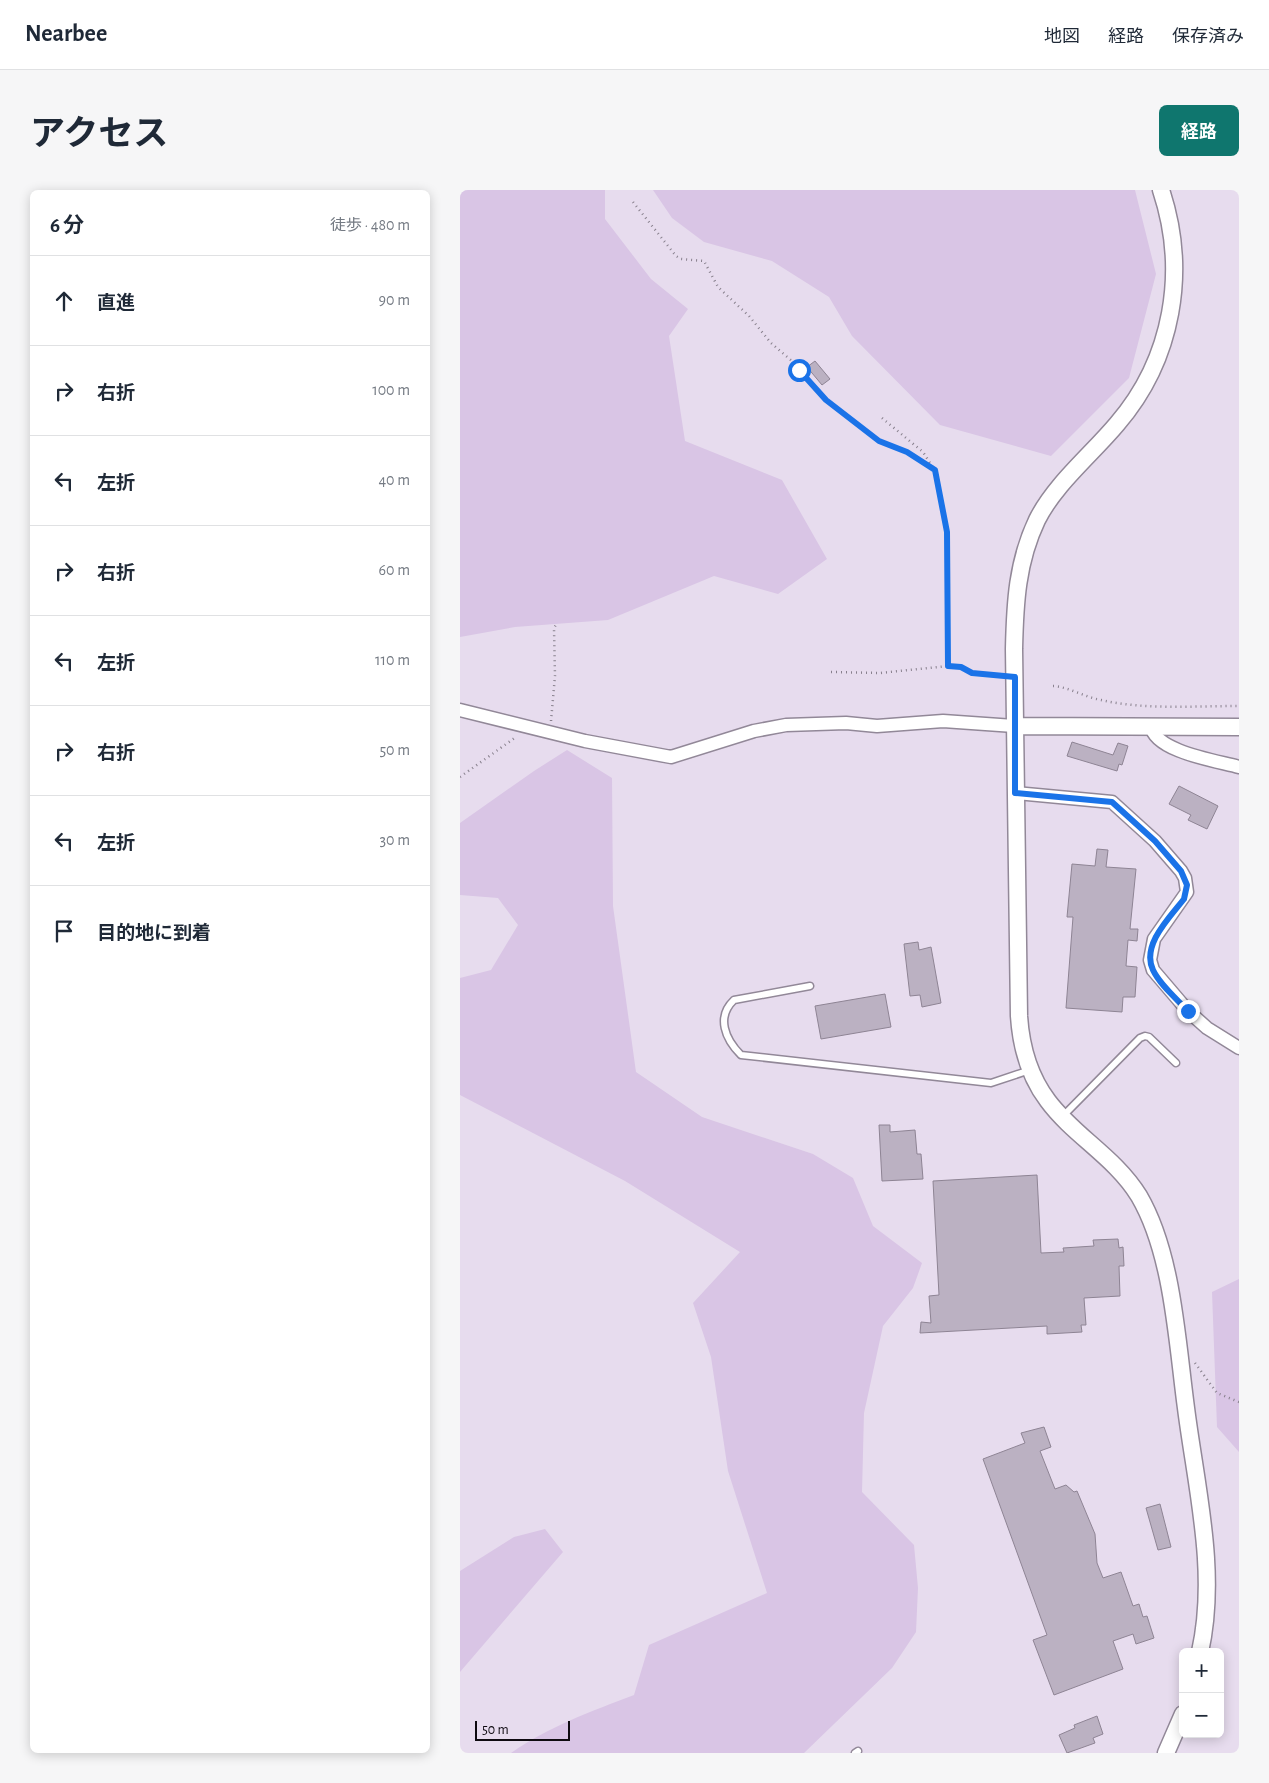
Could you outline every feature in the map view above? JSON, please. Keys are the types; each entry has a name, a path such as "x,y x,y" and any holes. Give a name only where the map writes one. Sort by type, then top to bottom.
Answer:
{"street":[{"path":"1161,190 1172,231 1174,252 1174,296 1165,339 1146,384 1133,403 1118,423 1058,490 1038,519 1024,553 1016,591 1014,726 1019,1016 1022,1045 1030,1070 1048,1101 1062,1117 1126,1177 1147,1210 1162,1252 1205,1553 1205,1603 1200,1648"},
{"path":"460,710 551,733 670,757 754,731 786,725 846,723 877,726 943,721 1014,726 1239,727"},
{"path":"1151,726 1154,734 1166,744 1189,754 1239,767"},
{"path":"1015,793 1112,802 1155,841 1181,871 1187,885 1184,899 1154,939 1150,960 1153,970 1188,1011 1207,1028 1239,1048"},
{"path":"1166,1753 1179,1723"}],"lane":[{"path":"810,986 734,1000 726,1007 724,1017 724,1029 730,1044 741,1055 991,1083 1030,1070"},
{"path":"1062,1117 1140,1038 1149,1037 1176,1063"}],"path":[{"path":"633,202 680,260 697,259 708,265 718,287 749,316 771,343 792,362 826,400 879,441 907,452 935,470"},
{"path":"882,418 912,442 935,470 947,532 948,666"},
{"path":"551,733 550,710 555,676 554,628 558,623"},
{"path":"831,672 880,674 948,666 961,667 972,673 1015,677"},
{"path":"1053,686 1061,686 1100,700 1136,705 1239,706"},
{"path":"460,777 529,728"},
{"path":"1179,1362 1190,1360 1197,1364 1217,1393 1239,1402"}],"shaded area":[{"path":"460,190 605,190 605,219 651,279 688,309 669,336 685,441 782,480 827,559 778,594 714,576 608,620 515,627 460,637"},
{"path":"653,190 1135,190 1156,274 1129,378 1051,456 940,425 852,336 829,297 772,261 704,242 672,218"},
{"path":"567,750 612,778 613,906 636,1072 702,1117 813,1154 853,1178 873,1226 922,1263 913,1288 883,1326 864,1413 862,1492 914,1545 918,1588 916,1632 892,1668 804,1753 511,1753 555,1727 634,1695 649,1645 767,1593 728,1471 711,1357 693,1303 740,1252 625,1181 460,1095 460,978 491,970 518,925 498,898 460,895 460,823"},
{"path":"1239,1279 1239,1452 1217,1427 1212,1292"},
{"path":"545,1529 563,1552 460,1672 460,1571 514,1537"}],"building":[{"path":"815,361 830,379 822,385 807,367"},
{"path":"1072,742 1113,755 1118,743 1128,746 1122,765 1119,764 1117,771 1067,756"},
{"path":"1179,786 1218,806 1207,829 1188,820 1191,815 1169,804"},
{"path":"1097,849 1108,850 1106,867 1136,869 1130,929 1138,929 1137,941 1128,940 1126,966 1137,967 1135,997 1123,997 1122,1012 1066,1008 1073,917 1067,917 1072,864 1095,866"},
{"path":"918,942 919,950 931,947 941,1003 922,1007 920,995 910,996 904,944"},
{"path":"885,994 891,1027 821,1039 815,1006"},
{"path":"879,1125 890,1125 890,1132 915,1130 917,1154 921,1154 923,1179 882,1181"},
{"path":"1037,1175 1041,1253 1064,1252 1063,1248 1094,1246 1093,1240 1118,1239 1119,1248 1123,1247 1124,1266 1119,1266 1120,1296 1084,1298 1086,1325 1081,1325 1082,1332 1047,1334 1047,1326 920,1333 921,1322 931,1323 929,1296 939,1295 933,1181"},
{"path":"1044,1427 1051,1447 1040,1451 1055,1489 1066,1485 1074,1492 1077,1491 1095,1534 1097,1563 1103,1578 1121,1572 1133,1606 1139,1604 1143,1617 1147,1616 1154,1638 1136,1644 1133,1634 1113,1641 1123,1669 1054,1695 1033,1640 1047,1635 983,1459 1025,1443 1021,1433"},
{"path":"1160,1504 1171,1547 1158,1550 1146,1508"},
{"path":"1097,1716 1103,1734 1093,1738 1095,1743 1067,1753 1059,1735 1075,1728 1074,1725"}],"route":[{"path":"799,370 826,400 879,441 907,452 935,470 947,532 948,666 961,667 972,673 1015,677 1015,793 1112,802 1155,841 1181,871 1185,878 1187,892 1184,899 1154,939 1150,960 1153,970 1188,1011"}]}
